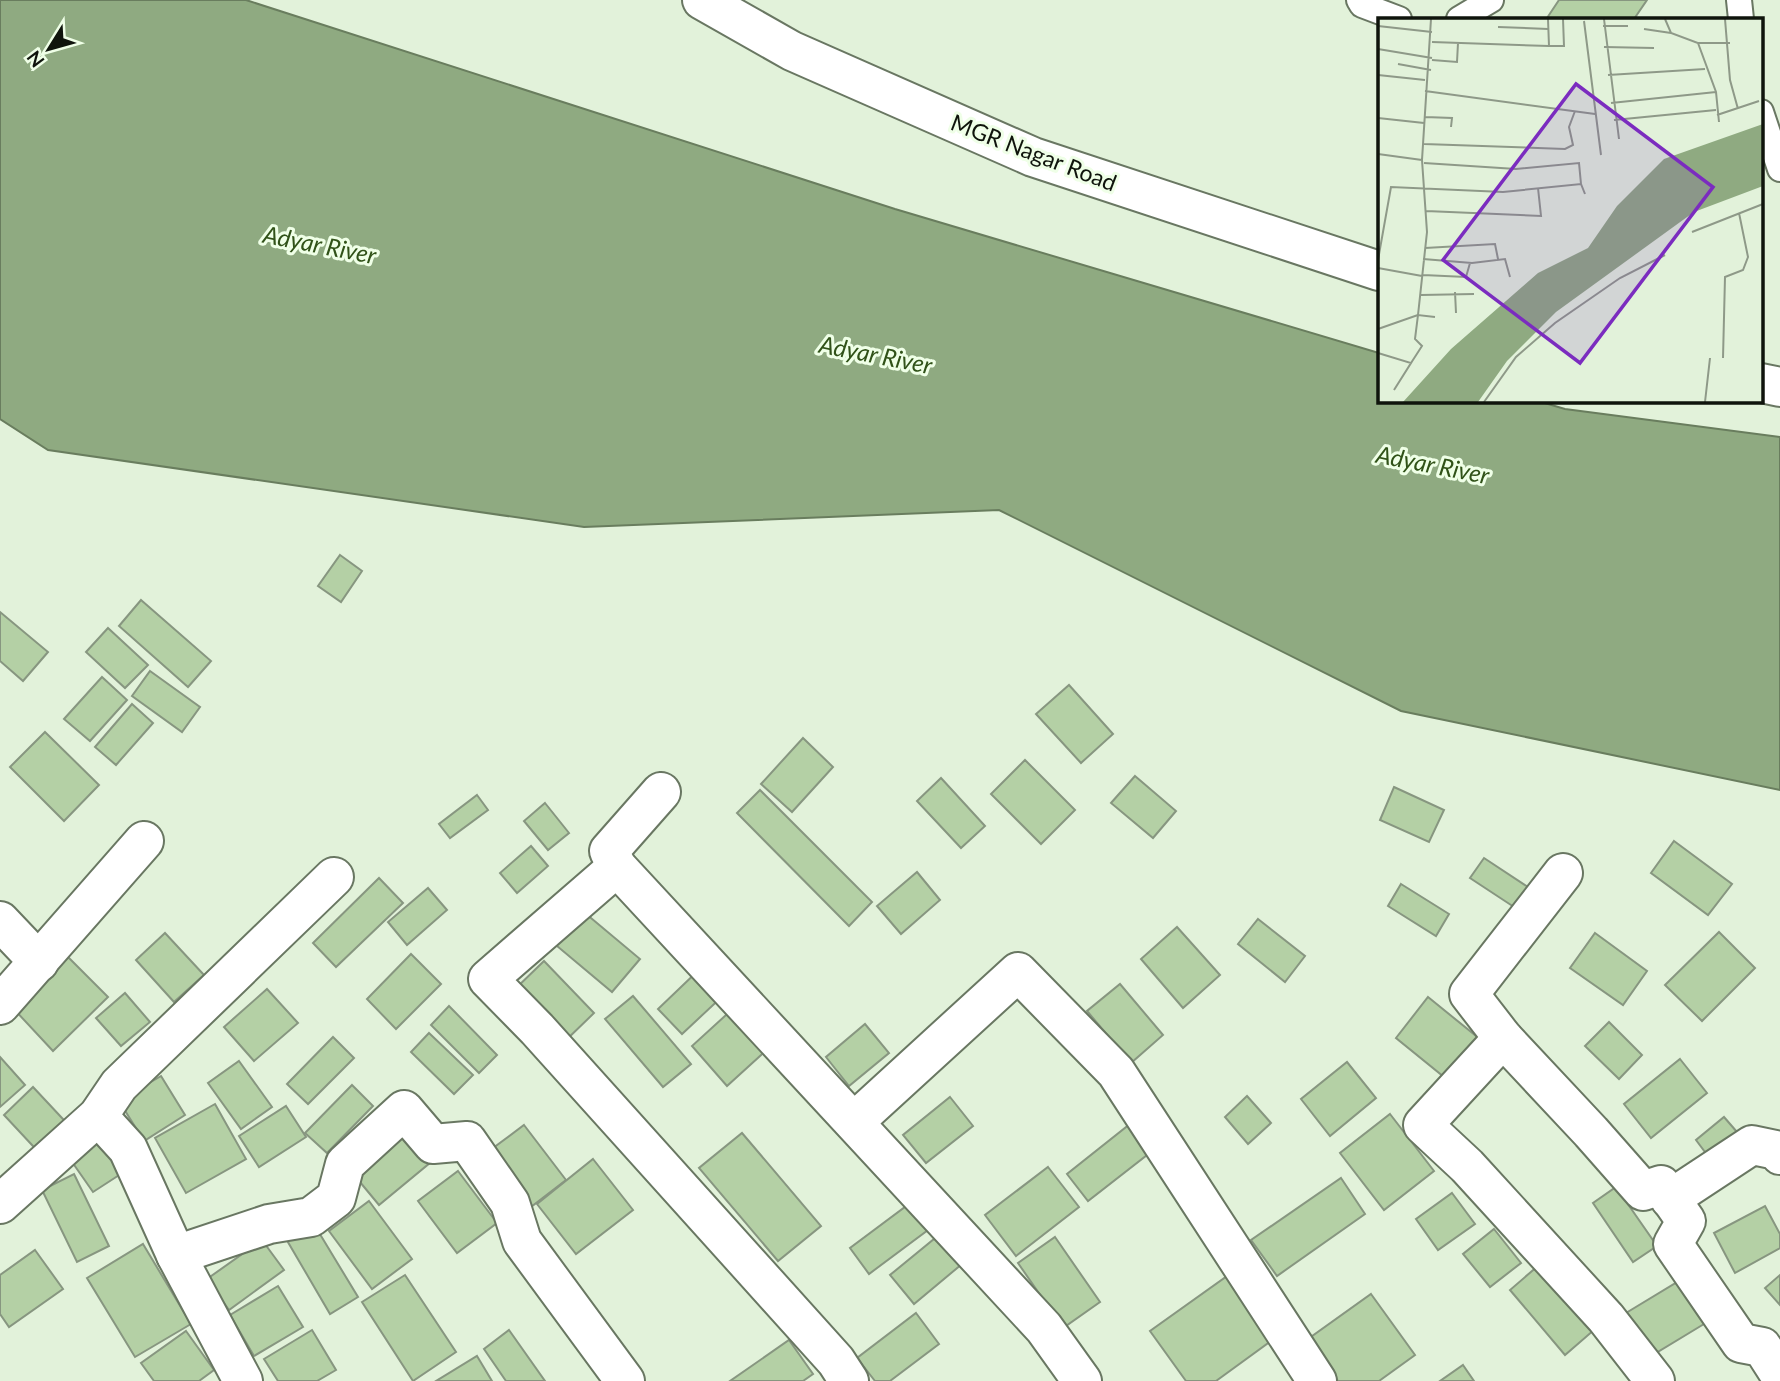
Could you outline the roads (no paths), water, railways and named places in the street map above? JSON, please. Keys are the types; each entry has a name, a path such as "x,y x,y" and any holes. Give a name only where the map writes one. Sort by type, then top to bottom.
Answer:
{"street":[{"name":"MGR Nagar Road","path":"702,0 792,51 1033,157 1378,271"},
{"path":"1762,383 1780,387"},
{"path":"661,792 609,852 617,867 1044,1328 1082,1381"},
{"path":"0,1005 144,841"},
{"path":"617,867 488,979 537,1029 836,1361 849,1381"},
{"path":"1563,873 1469,994 1503,1038 1643,1191 1661,1185 1686,1221 1673,1244 1741,1343 1762,1347 1780,1375"},
{"path":"0,1204 98,1116 119,1085 334,877"},
{"path":"0,921 39,962"},
{"path":"854,1122 1018,972 1116,1072 1317,1381"},
{"path":"1503,1038 1423,1125 1467,1166 1606,1318 1655,1381"},
{"path":"176,1255 269,1224 311,1217 336,1198 345,1164 404,1110 433,1144 467,1141 510,1203 522,1241 625,1381"},
{"path":"98,1116 128,1149 176,1255 243,1381"},
{"path":"1670,1199 1752,1145 1776,1150 1780,1156"}],"lane":[{"path":"1359,0 1362,5 1396,18"},
{"path":"1462,18 1491,0"},
{"path":"1739,0 1741,18"},
{"path":"1762,115 1780,169"}],"water":[{"name":"Adyar River","path":"0,0 246,0 895,209 1378,353 1378,402 1541,402 1565,409 1780,437 1780,790 1401,711 999,510 584,527 48,450 0,419"}]}
